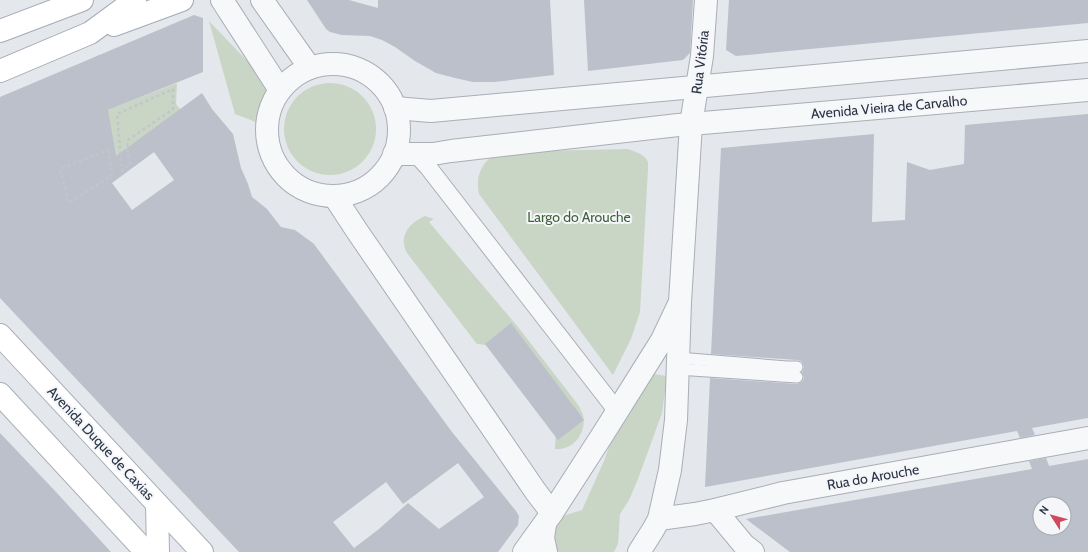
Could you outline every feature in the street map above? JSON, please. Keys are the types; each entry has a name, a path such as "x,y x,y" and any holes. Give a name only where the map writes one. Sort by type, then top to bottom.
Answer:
{"main road":[{"path":"0,31 82,0"},
{"path":"90,33 135,0"},
{"path":"0,71 90,33 182,0"},
{"name":"Avenida Duque de Caxias","path":"0,335 202,552"},
{"path":"0,394 146,552"},
{"path":"158,504 158,552"}],"street":[{"path":"222,0 280,90"},
{"path":"262,0 310,68"},
{"name":"Rua Vitória","path":"691,124 702,56 706,0"},
{"path":"395,108 432,110 1088,51"},
{"path":"330,64 351,67 361,71 378,82 388,94 395,108 398,131 397,144 394,154 383,172 374,181 351,193 334,196 316,194 299,187 291,182 279,168 274,160 268,143 267,125 271,107 280,90 294,77 310,68 330,64"},
{"name":"Avenida Vieira de Carvalho","path":"691,124 1088,90"},
{"path":"394,154 433,154 670,125 691,124 680,302 676,420 670,470 659,519 640,552"},
{"path":"417,155 428,167 617,411"},
{"path":"334,196 536,492 548,518 543,538 546,552"},
{"path":"524,552 548,518 662,340 680,302"},
{"name":"Rua do Arouche","path":"659,519 715,510 783,493 1088,438"},
{"path":"715,510 744,545 753,552"}],"lane":[{"path":"678,364 797,372"}],"path":[{"path":"173,89 173,109 128,140 127,149 130,164 122,171 117,114 173,89"},
{"path":"108,150 112,175 69,203 60,169 108,150"}],"green space":[{"path":"209,21 272,87 264,106 261,124 235,114"},
{"path":"99,55 108,110 177,83 176,104 180,109 135,166 55,169 87,61"},
{"path":"330,83 347,87 362,97 372,112 376,129 372,146 362,161 347,171 330,175 313,171 298,161 288,146 284,129 288,112 298,97 313,87"},
{"name":"Largo do Arouche","path":"627,149 642,155 648,162 640,312 631,339 613,375 479,194 478,181 484,165 498,152"},
{"path":"425,216 434,219 429,222 518,327 579,406 584,422 581,434 573,444 562,449 555,449 556,427 488,345 477,344 407,253 404,241 407,231 414,222"},
{"path":"653,374 667,376 662,413 638,479 629,500 620,514 618,544 614,552 559,552 550,543 554,525 563,516 582,510 610,444 647,376"}],"building":[{"path":"307,0 349,0 378,8 378,0 550,0 554,75 494,82 473,82 436,73 382,40 370,36 342,35 330,32 326,29"},
{"path":"584,0 693,0 690,53 683,60 588,71"},
{"path":"729,0 1088,0 1088,23 736,56 726,50"},
{"path":"194,15 203,18 203,72 108,110 116,156 202,93 212,109 233,134 241,168 252,197 267,209 281,227 295,230 314,244 452,432 516,511 519,516 518,525 498,552 239,552 0,298 0,97","holes":["154,152 174,180 132,210 112,183","458,463 484,497 439,529 408,503 379,529 354,548 333,522 386,482 403,504"]},
{"path":"1088,114 1088,418 1032,428 1035,435 1020,438 1017,431 705,487 710,378 797,384 803,381 804,377 802,372 804,367 803,364 801,361 797,360 711,354 721,148 874,134 872,222 905,220 907,162 930,170 964,164 965,125"},
{"path":"511,323 584,420 558,440 485,344"},
{"path":"0,433 56,492 111,552 0,552"},
{"path":"1046,458 1049,466 1088,459 1088,552 790,552 746,519 1032,469 1029,461"}]}
